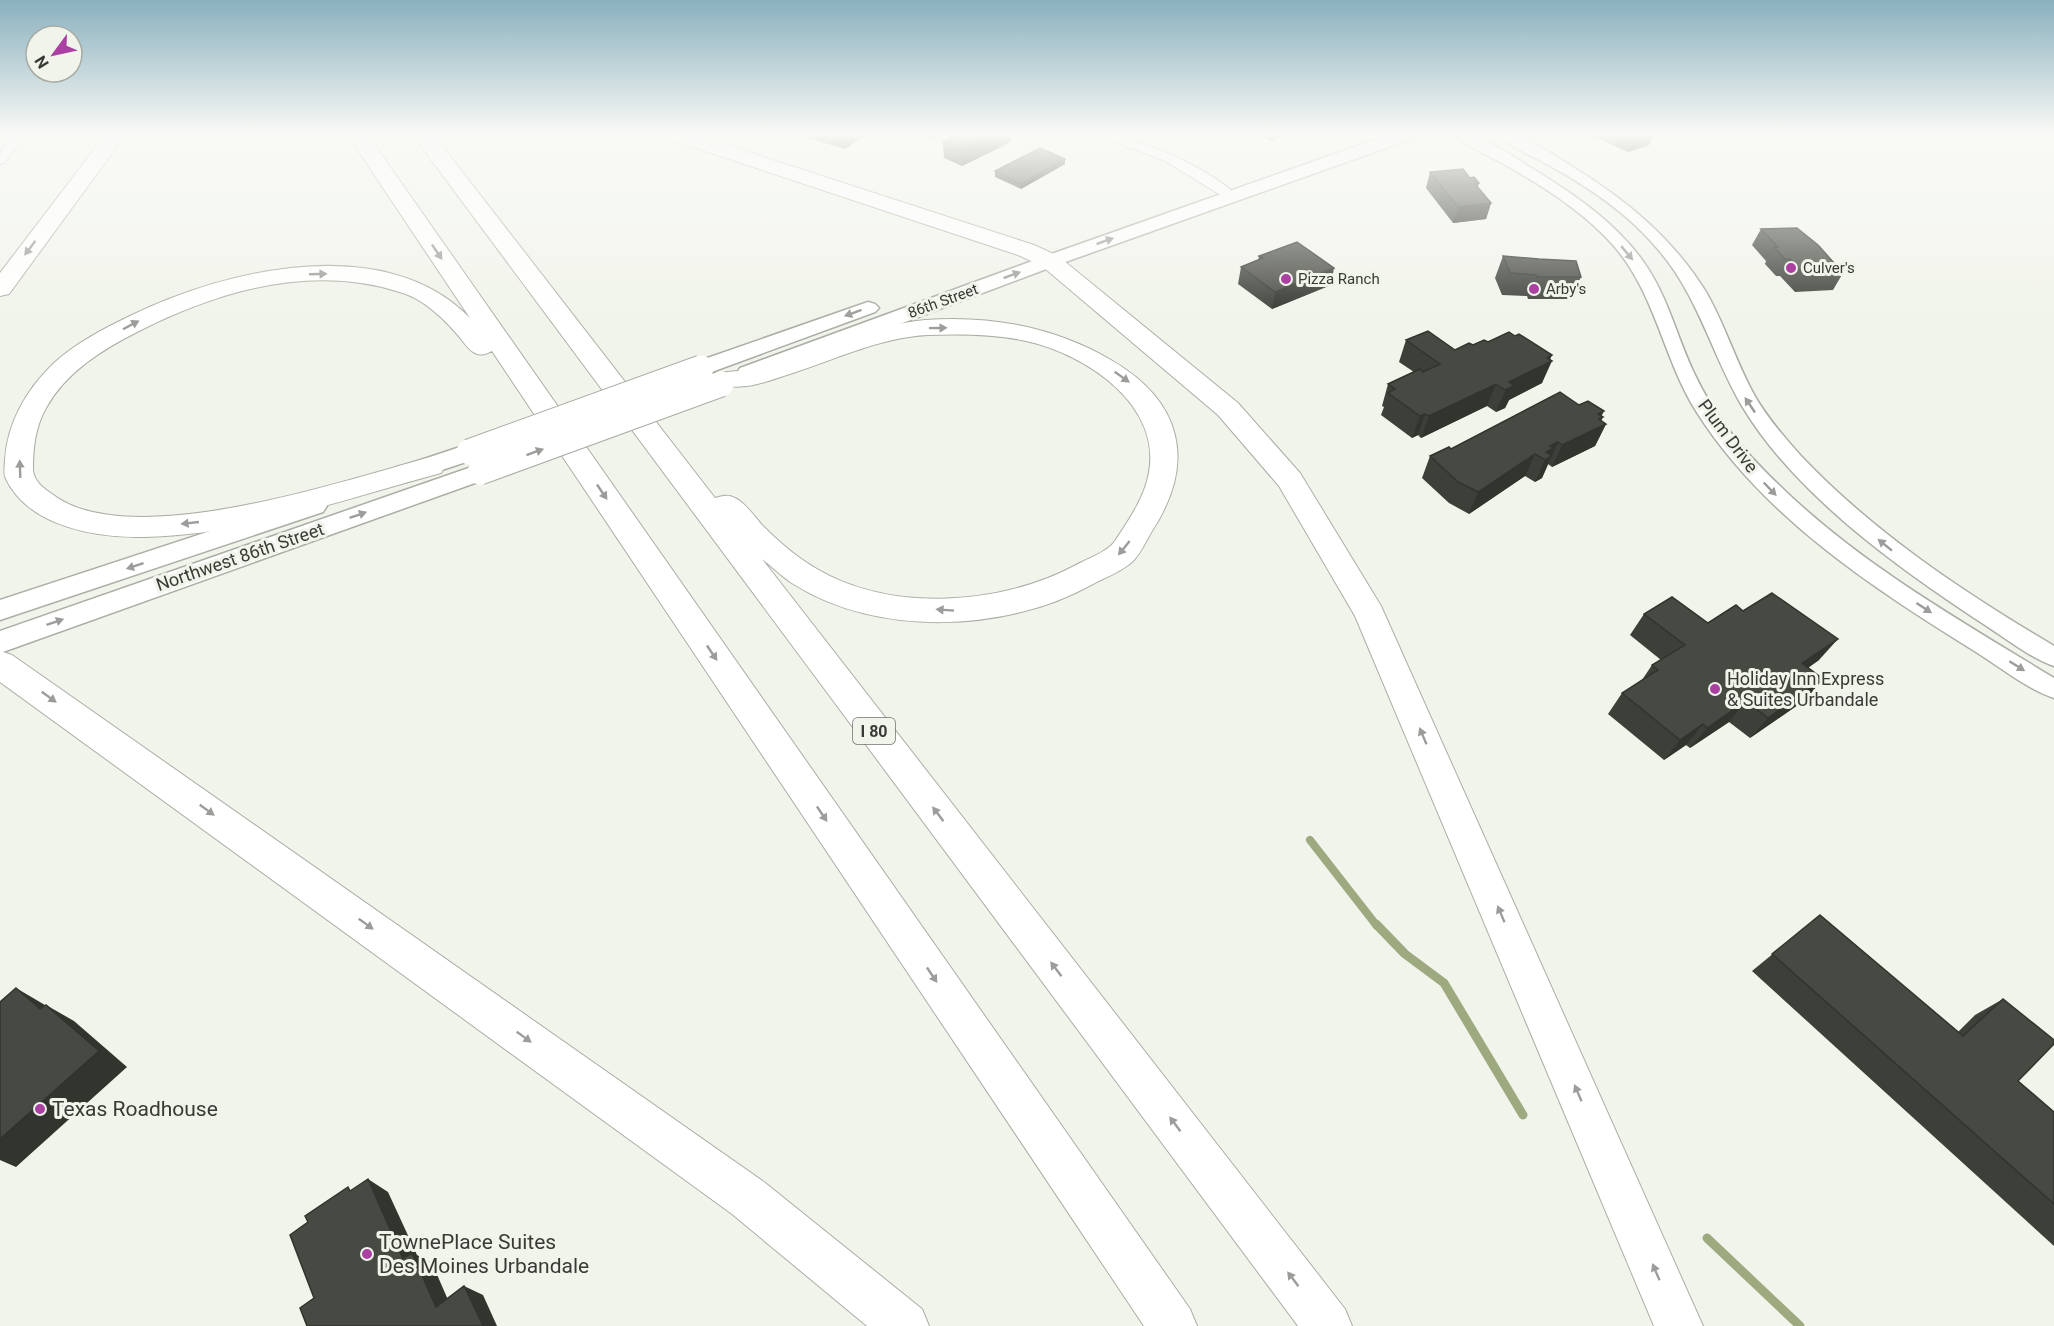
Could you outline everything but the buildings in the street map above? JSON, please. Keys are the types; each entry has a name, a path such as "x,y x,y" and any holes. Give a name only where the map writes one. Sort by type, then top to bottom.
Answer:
{"highway":[{"path":"0,289 70,196"},
{"path":"399,196 1173,1326"},
{"name":"I 80","path":"468,196 1328,1326"},
{"path":"858,196 1038,256 1228,409 1290,480 1370,614 1679,1326"},
{"path":"430,466 224,519 144,527 75,518 48,506 30,491 19,477 20,438 25,419 55,378 72,360 102,341 181,302 240,284 294,275 357,275 413,288 438,302 458,320 569,444"},
{"path":"591,359 634,400 734,514 777,556 805,578 839,593 876,605 956,611 994,606 1056,590 1122,554 1149,513 1163,476 1164,447 1153,412 1128,381 1076,350 1031,334 967,327 924,328 881,336 749,378 726,381"},
{"path":"0,664 748,1198 905,1326"}],"main road":[{"name":"86th Street","path":"474,462 726,381 1187,196"},
{"name":"86th Street","path":"474,462 701,368 1038,256 1231,196"},
{"name":"Northwest 86th Street","path":"0,610 430,466 474,462"},
{"name":"Northwest 86th Street","path":"0,642 474,462"}],"street":[{"name":"Plum Drive","path":"1565,196 1620,244 1653,289 1695,393 1738,454 1780,499 1857,563 2054,690"},
{"name":"Plum Drive","path":"1608,196 1658,241 1697,290 1712,318 1730,369 1743,394 1762,422 1816,485 1864,528 1925,574 2054,657"}],"waterway":[{"path":"1310,840 1377,926"},
{"path":"1376,924 1405,954 1444,983 1523,1115"},
{"path":"1707,1238 1800,1326"}],"place":[{"name":"Culver's","path":"1791,268"},
{"name":"Pizza Ranch","path":"1286,279"},
{"name":"Arby's","path":"1534,289"},
{"name":"Holiday Inn Express & Suites Urbandale","path":"1715,689"},
{"name":"Texas Roadhouse","path":"40,1109"},
{"name":"TownePlace Suites Des Moines Urbandale","path":"367,1254"}]}
